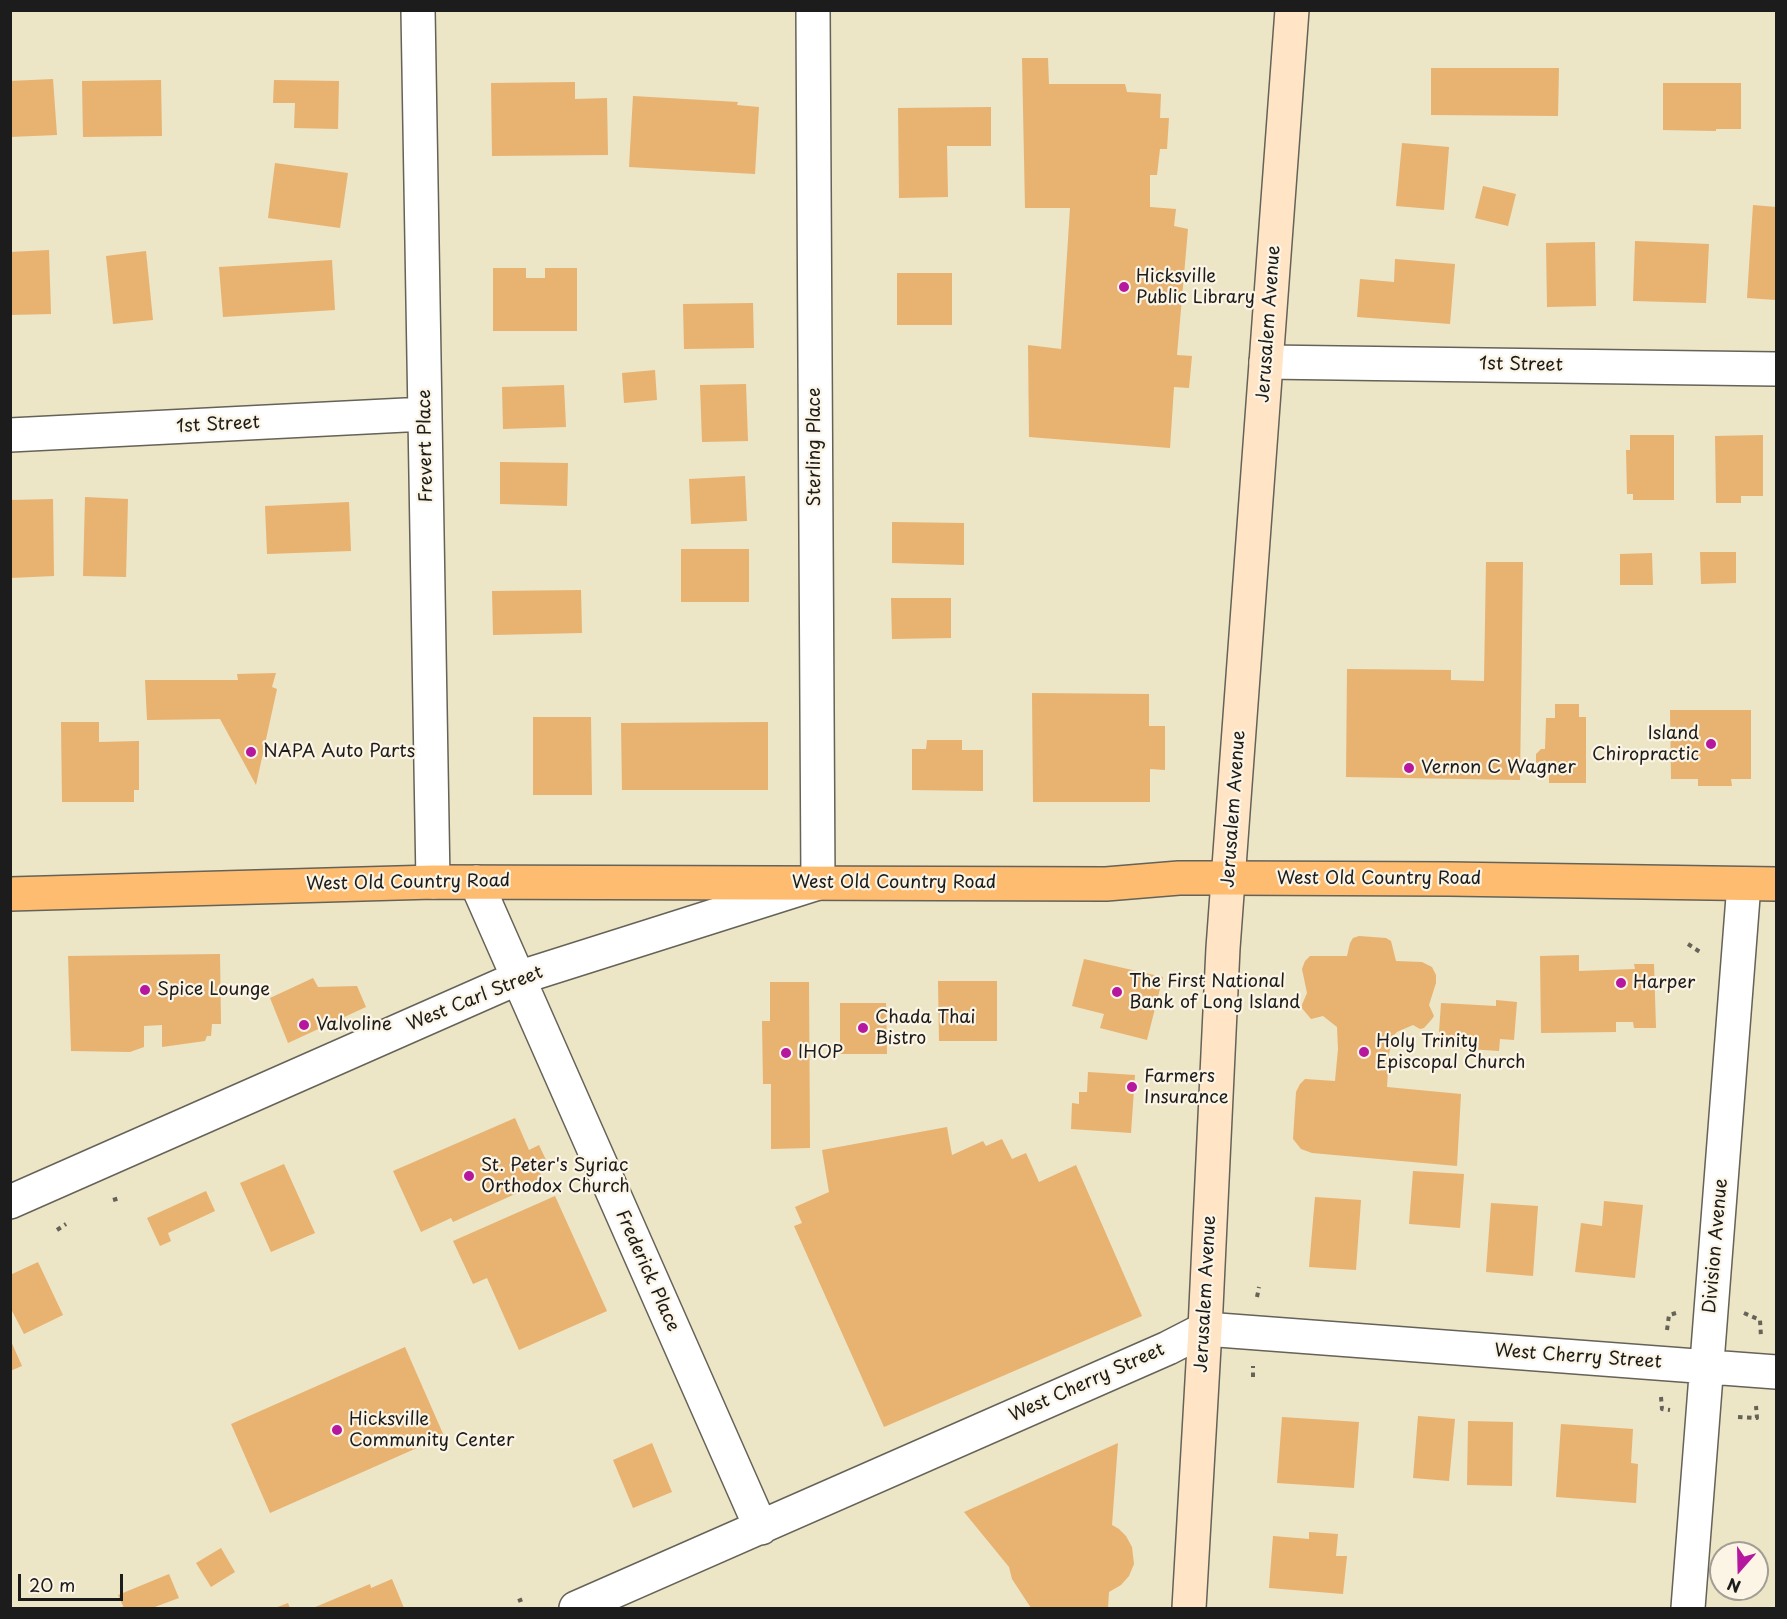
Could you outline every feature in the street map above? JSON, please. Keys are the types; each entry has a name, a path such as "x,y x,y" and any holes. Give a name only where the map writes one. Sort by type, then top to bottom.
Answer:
{"main road":[{"name":"Jerusalem Avenue","path":"1189,1608 1228,878 1292,10"},
{"name":"West Old Country Road","path":"10,894 433,882 1106,884 1179,878 1228,878 1776,884"}],"street":[{"name":"Frevert Place","path":"418,10 433,882"},
{"name":"Sterling Place","path":"813,10 818,883"},
{"name":"1st Street","path":"1266,362 1776,369"},
{"name":"1st Street","path":"10,435 425,414"},
{"name":"Frederick Place","path":"476,882 761,1528"},
{"name":"West Carl Street","path":"10,1202 518,978 818,883"},
{"name":"Division Avenue","path":"1688,1608 1744,884"},
{"name":"West Cherry Street","path":"576,1608 1168,1348 1205,1329 1776,1372"}],"path":[{"path":"1688,944 1703,954"},
{"path":"113,1200 120,1198"},
{"path":"57,1230 66,1224"},
{"path":"1257,1297 1259,1287"},
{"path":"1741,1312 1760,1320 1761,1339"},
{"path":"1666,1335 1669,1315"},
{"path":"1731,1416 1757,1418"},
{"path":"518,1601 526,1598"}],"building":[{"name":"Hicksville Public Library","path":"1022,58 1048,58 1049,84 1125,84 1127,92 1161,94 1160,118 1169,118 1167,149 1160,149 1157,175 1150,175 1150,207 1176,209 1174,226 1188,229 1177,355 1192,356 1189,388 1174,387 1170,448 1029,437 1028,345 1061,349 1070,208 1025,208"},
{"path":"1431,68 1559,68 1558,116 1431,115"},
{"path":"53,79 57,135 10,137 10,81"},
{"path":"161,80 162,136 83,137 82,81"},
{"path":"274,80 339,81 338,129 294,128 295,103 273,103"},
{"path":"575,82 575,99 607,98 608,155 492,156 491,83"},
{"path":"1663,83 1741,83 1741,129 1663,130"},
{"path":"633,96 738,102 737,105 759,107 755,174 629,167"},
{"path":"991,107 991,146 947,146 948,197 899,198 898,108"},
{"path":"1402,143 1449,147 1444,210 1396,206"},
{"path":"275,163 348,173 340,228 268,218"},
{"path":"1483,186 1516,194 1508,226 1475,218"},
{"path":"1753,205 1776,207 1776,300 1747,298"},
{"path":"1635,241 1709,244 1706,303 1633,301"},
{"path":"1595,242 1596,306 1547,307 1546,243"},
{"path":"49,250 51,314 10,315 10,252"},
{"path":"146,251 153,320 113,324 106,256"},
{"path":"1395,259 1455,264 1450,324 1357,317 1360,279 1394,282"},
{"path":"332,260 335,310 223,317 219,267"},
{"path":"493,268 526,268 526,278 545,278 545,268 577,268 577,331 493,331"},
{"path":"897,273 952,273 952,325 897,325"},
{"path":"753,303 754,348 684,349 683,304"},
{"path":"655,370 657,400 624,403 622,373"},
{"path":"746,384 748,441 702,442 700,385"},
{"path":"564,385 566,427 503,429 502,387"},
{"path":"1630,435 1674,435 1674,500 1633,500 1633,494 1627,494 1626,450 1630,450"},
{"path":"1763,435 1763,496 1741,496 1741,503 1716,503 1715,436"},
{"path":"500,462 568,463 567,506 500,504"},
{"path":"745,476 747,521 691,524 689,479"},
{"path":"85,497 128,499 126,577 83,576"},
{"path":"53,499 54,576 10,578 10,500"},
{"path":"349,502 351,551 267,554 265,506"},
{"path":"892,522 964,523 964,565 892,563"},
{"path":"681,549 749,549 749,602 681,602"},
{"path":"1700,552 1736,552 1736,583 1701,584"},
{"path":"1652,553 1653,585 1620,585 1620,554"},
{"path":"1486,562 1523,562 1520,780 1346,777 1347,669 1451,670 1451,680 1484,681"},
{"path":"581,590 582,633 493,635 492,591"},
{"path":"891,598 951,598 951,638 892,639"},
{"name":"NAPA Auto Parts","path":"276,673 272,687 277,689 256,785 220,719 147,720 145,680 238,680 237,674"},
{"path":"1032,693 1149,694 1149,726 1165,726 1165,770 1150,769 1150,802 1033,802"},
{"path":"1555,704 1579,704 1579,717 1586,717 1586,783 1549,783 1549,768 1542,768 1536,762 1536,754 1541,749 1545,749 1546,718 1555,718"},
{"name":"Island Chiropractic","path":"1670,710 1751,710 1751,779 1731,779 1732,786 1698,786 1698,779 1671,779"},
{"path":"533,717 591,717 592,795 533,795"},
{"path":"61,722 99,722 99,742 139,741 139,790 134,790 134,802 62,802"},
{"path":"768,722 768,790 622,790 621,723"},
{"path":"927,740 962,740 962,750 983,750 983,791 912,790 912,749 926,749"},
{"name":"Holy Trinity Episcopal Church","path":"1359,936 1386,938 1391,941 1396,961 1422,962 1432,967 1436,975 1436,983 1429,1005 1434,1016 1432,1019 1424,1028 1420,1029 1413,1025 1393,1036 1389,1054 1387,1087 1461,1094 1457,1166 1312,1153 1301,1149 1293,1139 1296,1092 1300,1084 1305,1079 1335,1081 1338,1049 1337,1027 1323,1016 1311,1019 1301,1007 1307,993 1302,969 1310,956 1347,956 1353,938"},
{"name":"Spice Lounge","path":"220,954 221,1024 212,1024 211,1036 207,1036 205,1041 162,1047 162,1025 144,1026 144,1047 130,1052 71,1051 68,956"},
{"path":"1579,955 1579,971 1635,969 1634,964 1654,964 1656,1028 1634,1028 1633,1022 1616,1022 1616,1032 1541,1033 1540,956"},
{"name":"The First National Bank of Long Island","path":"1084,959 1163,977 1147,1040 1100,1028 1104,1014 1072,1006"},
{"name":"Valvoline","path":"313,978 318,987 357,986 366,1007 288,1043 270,998"},
{"path":"938,981 997,981 997,1041 939,1041"},
{"name":"IHOP","path":"770,982 809,982 810,1148 771,1149 771,1084 763,1084 762,1021 770,1021"},
{"path":"1496,1000 1517,1002 1514,1040 1500,1039 1499,1051 1438,1047 1441,1003 1496,1006"},
{"name":"Chada Thai Bistro","path":"840,1003 886,1003 887,1054 840,1054"},
{"path":"1088,1072 1135,1075 1131,1133 1071,1129 1072,1103 1079,1104 1079,1092 1087,1092"},
{"name":"St. Peter's Syriac Orthodox Church","path":"515,1118 529,1150 539,1145 547,1162 537,1166 544,1181 453,1222 451,1218 421,1232 393,1171"},
{"path":"947,1127 952,1155 983,1141 986,1146 1002,1139 1012,1159 1026,1153 1039,1182 1076,1165 1142,1316 884,1427 794,1226 802,1223 795,1207 829,1192 822,1150"},
{"path":"284,1164 315,1233 271,1252 240,1183"},
{"path":"1413,1171 1464,1174 1460,1228 1409,1224"},
{"path":"206,1191 215,1211 168,1233 171,1241 160,1246 147,1218"},
{"path":"555,1196 607,1311 519,1350 487,1278 473,1284 453,1241"},
{"path":"1315,1197 1361,1200 1356,1270 1309,1267"},
{"path":"1604,1201 1643,1205 1635,1278 1575,1272 1581,1223 1602,1226"},
{"path":"1491,1203 1538,1206 1533,1276 1486,1272"},
{"path":"38,1262 63,1315 24,1334 10,1307 10,1275"},
{"path":"10,1339 22,1366 10,1371"},
{"name":"Hicksville Community Center","path":"405,1347 444,1436 270,1513 231,1424"},
{"path":"1418,1416 1455,1419 1449,1481 1413,1478"},
{"path":"1282,1417 1359,1422 1354,1488 1277,1483"},
{"path":"1468,1421 1513,1422 1512,1486 1467,1485"},
{"path":"1561,1424 1633,1429 1631,1463 1638,1464 1636,1503 1556,1497"},
{"path":"652,1443 672,1492 633,1508 613,1460"},
{"path":"1118,1443 1112,1525 1126,1536 1132,1547 1134,1564 1129,1576 1121,1585 1109,1592 1108,1608 1031,1608 1012,1579 1009,1567 964,1512"},
{"path":"1309,1532 1338,1534 1336,1556 1347,1556 1343,1594 1269,1588 1273,1536 1309,1539"},
{"path":"221,1548 235,1572 211,1587 196,1563"},
{"path":"169,1574 179,1598 152,1608 124,1608 118,1595"},
{"path":"392,1579 404,1608 313,1608 370,1584 371,1588"},
{"path":"288,1603 290,1608 275,1608"}],"place":[{"name":"Hicksville Public Library","path":"1124,287"},
{"name":"Island Chiropractic","path":"1711,744"},
{"name":"NAPA Auto Parts","path":"251,752"},
{"name":"Vernon C Wagner","path":"1409,768"},
{"name":"Harper","path":"1621,983"},
{"name":"Spice Lounge","path":"145,990"},
{"name":"The First National Bank of Long Island","path":"1117,992"},
{"name":"Valvoline","path":"304,1025"},
{"name":"Chada Thai Bistro","path":"863,1028"},
{"name":"Holy Trinity Episcopal Church","path":"1364,1052"},
{"name":"IHOP","path":"786,1053"},
{"name":"Farmers Insurance","path":"1132,1087"},
{"name":"St. Peter's Syriac Orthodox Church","path":"469,1176"},
{"name":"Hicksville Community Center","path":"337,1430"}]}
